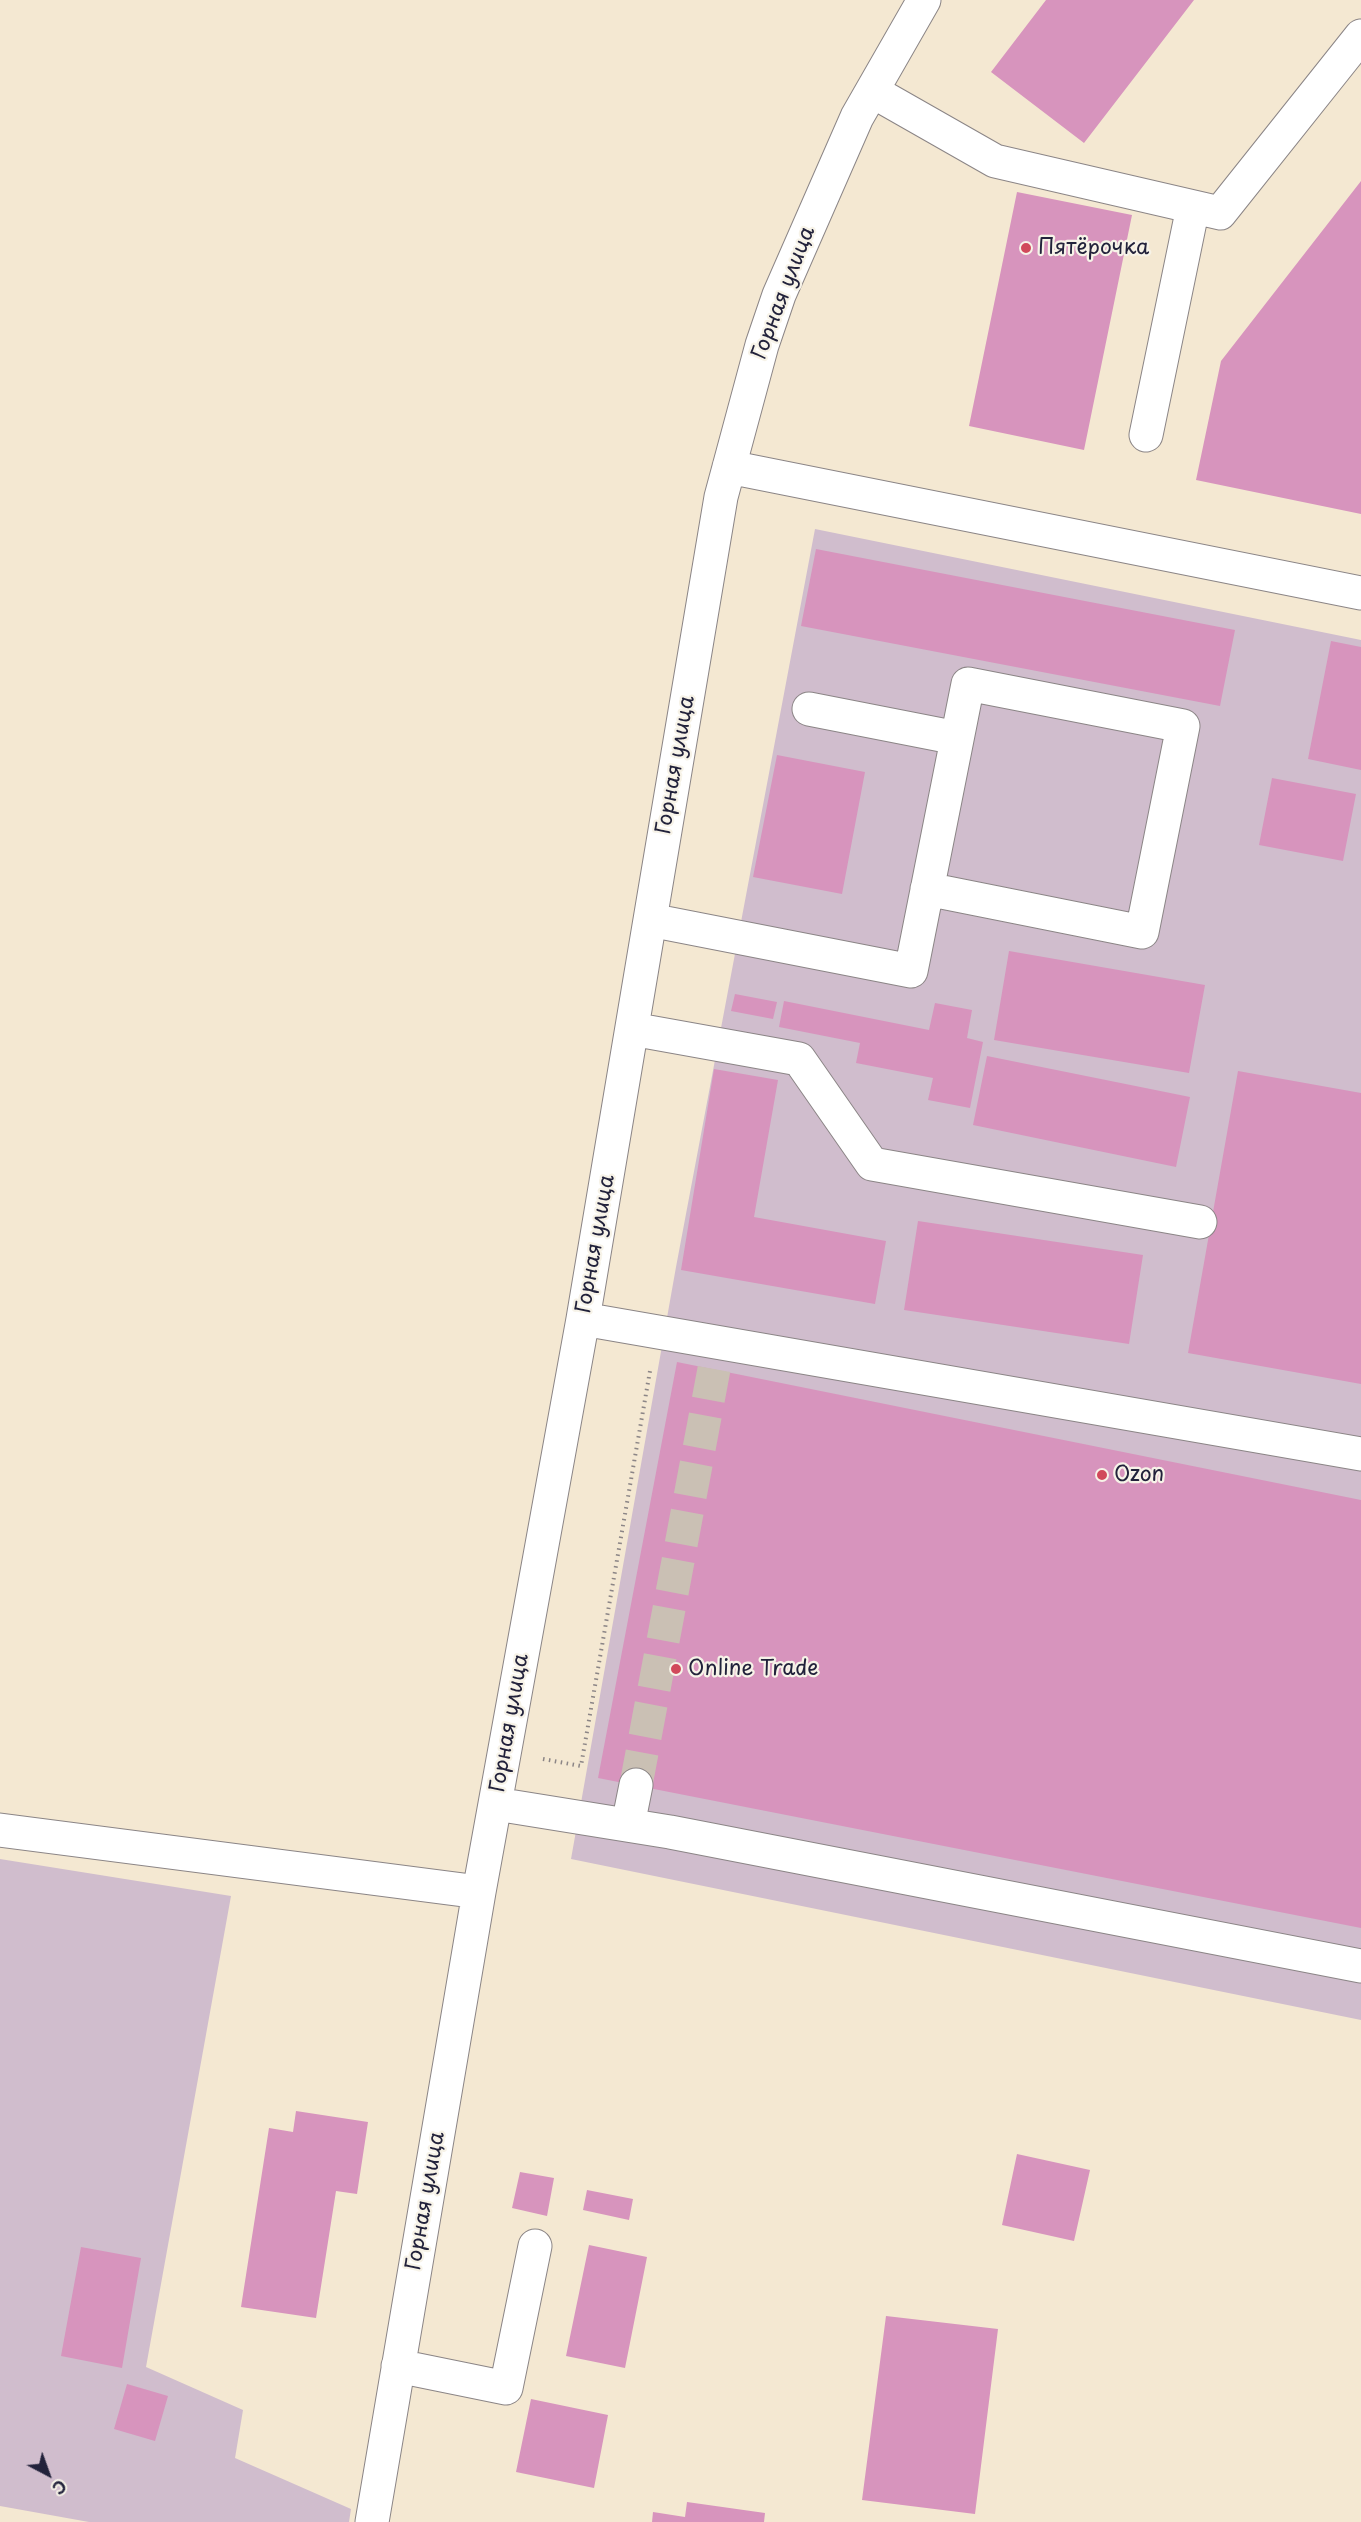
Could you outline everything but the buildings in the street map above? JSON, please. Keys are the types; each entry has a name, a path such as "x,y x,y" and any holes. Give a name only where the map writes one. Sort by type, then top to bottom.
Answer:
{"street":[{"name":"Горная улица","path":"372,2522 479,1892 583,1319 721,497 762,345 779,295 857,117 924,0"},
{"path":"872,91 995,161 1220,213 1361,36"},
{"path":"1146,435 1193,207"},
{"path":"729,467 1361,592"},
{"path":"650,920 911,971 927,889 968,684 1183,726 1142,932 927,889"},
{"path":"809,709 957,738"},
{"path":"632,1029 799,1059 872,1164 1200,1222"},
{"path":"583,1319 656,1332 717,1356 767,1350 1361,1454"},
{"path":"628,1825 636,1785"},
{"path":"496,1803 670,1832 1361,1966"},
{"path":"0,1830 479,1892"},
{"path":"398,2366 506,2388 535,2246"}],"path":[{"path":"505,1752 581,1766 656,1332"}],"shaded area":[{"path":"815,529 1361,640 1361,2020 571,1859 676,1267"},
{"path":"0,1859 231,1896 146,2367 243,2410 235,2458 351,2509 349,2522 89,2522 0,2506"}],"tunnel":[{"path":"636,1785 714,1369"}],"place":[{"name":"Пятёрочка","path":"1026,248"},
{"name":"Ozon","path":"1102,1475"},
{"name":"Online Trade","path":"676,1669"}]}
